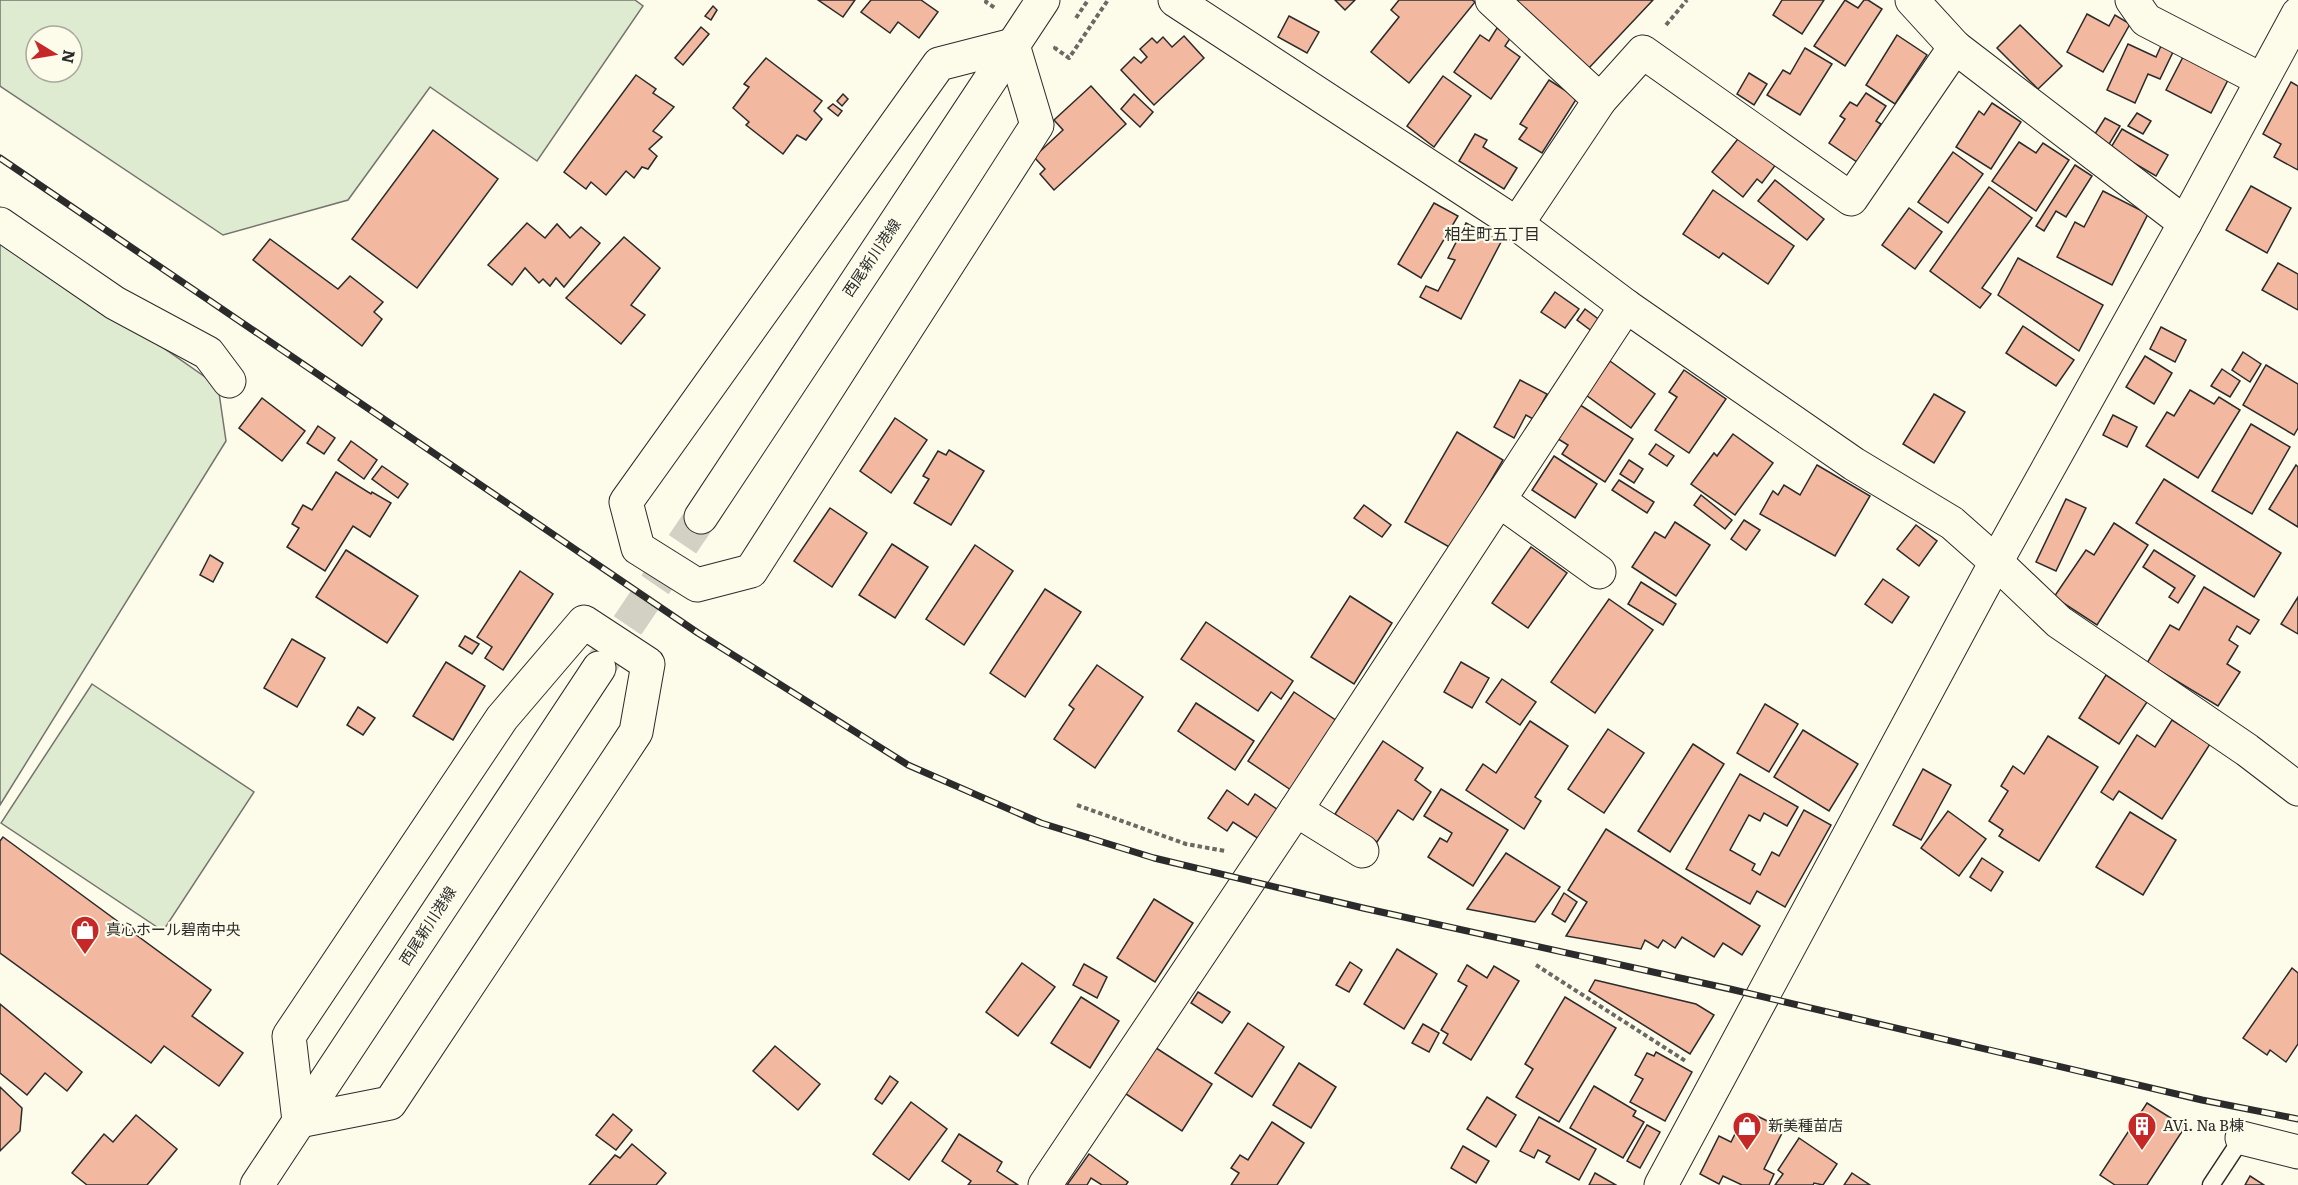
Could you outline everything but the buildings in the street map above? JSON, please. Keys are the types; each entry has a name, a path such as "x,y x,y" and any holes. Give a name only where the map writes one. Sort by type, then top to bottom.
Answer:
{"street":[{"name":"西尾新川港線","path":"701,517 1043,0"},
{"path":"1175,0 1516,224 1626,306 1854,464 1952,523 2059,622 2247,750 2298,789"},
{"path":"1492,0 1600,100"},
{"path":"1912,0 1955,47 2186,223"},
{"path":"2132,0 2146,20 2262,80"},
{"path":"1668,1182 1718,1081 1996,562 2186,223 2298,14"},
{"path":"1013,45 1036,125 751,571 697,585 638,548 626,502 939,64 1013,45"},
{"path":"1516,224 1600,100 1643,52 1851,199 1955,47"},
{"path":"0,224 115,303 208,353 229,381"},
{"path":"1045,1185 1296,810 1626,306"},
{"path":"1500,501 1599,572"},
{"path":"585,622 648,664 636,732 390,1103 299,1121 289,1036 502,718 585,622"},
{"name":"西尾新川港線","path":"257,1185 598,668"},
{"path":"1296,810 1362,851"},
{"path":"2242,1138 2298,1152"}],"lane":[{"path":"2211,1185 2242,1138"}],"path":[{"path":"987,0 986,3 999,10"},
{"path":"1055,48 1069,58 1108,0"},
{"path":"1077,805 1186,844 1264,858"},
{"path":"1536,965 1718,1081"}],"green space":[{"path":"0,0 635,0 643,6 537,161 430,87 348,200 223,235 0,86"},
{"path":"0,234 218,386 226,441 0,805"},
{"path":"92,684 254,792 163,931 1,823"}],"tunnel":[{"path":"600,666 701,517"}],"railway":[{"path":"0,158 698,633 908,765 1041,823 1154,858 1363,908 1730,989 2202,1100 2298,1119"}],"place":[{"name":"真心ホール碧南中央","path":"85,956"},
{"name":"新美種苗店","path":"1747,1152"},
{"name":"AVi. Na B棟","path":"2142,1152"}],"district":[{"name":"相生町五丁目","path":"1492,234"}]}
